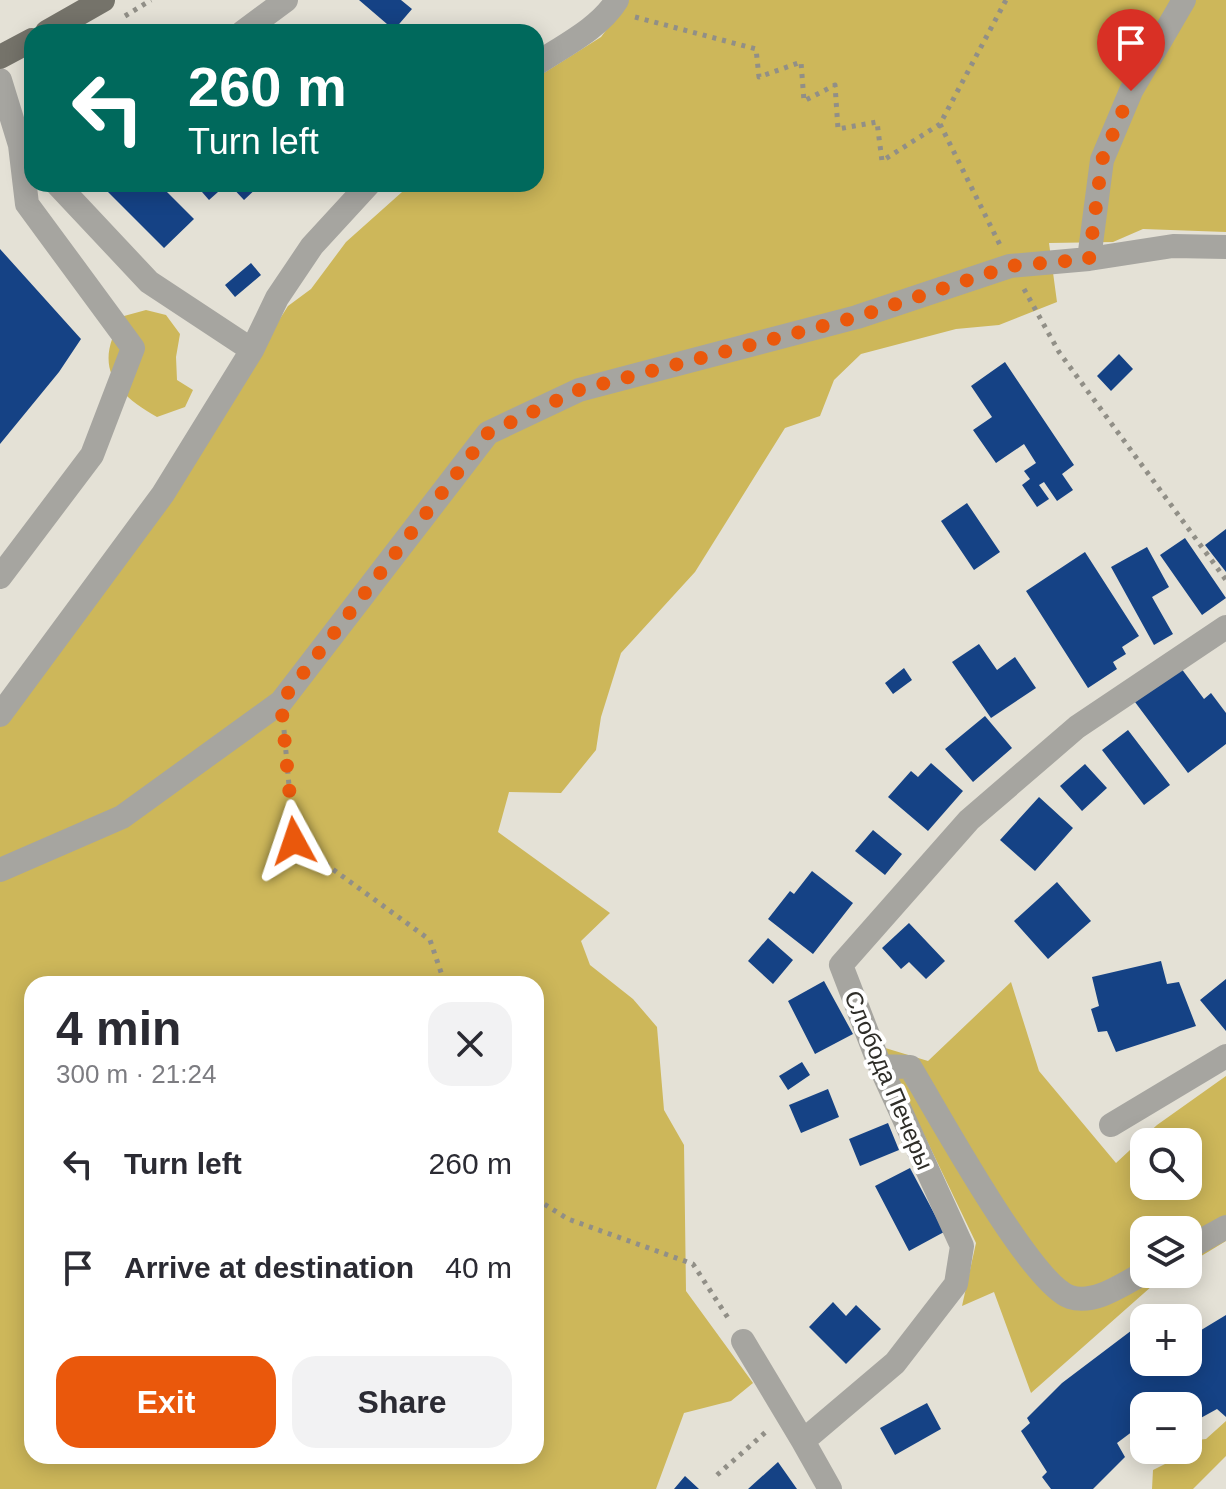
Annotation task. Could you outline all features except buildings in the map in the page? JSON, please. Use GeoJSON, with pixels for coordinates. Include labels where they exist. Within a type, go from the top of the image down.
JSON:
{"type":"FeatureCollection","features":[{"type":"Feature","properties":{"kind":"main road"},"geometry":{"type":"LineString","coordinates":[[61,24],[103,0]]}},
{"type":"Feature","properties":{"kind":"main road"},"geometry":{"type":"LineString","coordinates":[[0,57],[24,44]]}},
{"type":"Feature","properties":{"kind":"street"},"geometry":{"type":"LineString","coordinates":[[254,24],[286,0]]}},
{"type":"Feature","properties":{"kind":"street"},"geometry":{"type":"LineString","coordinates":[[1089,259],[1102,160],[1131,91],[1184,0]]}},
{"type":"Feature","properties":{"kind":"street"},"geometry":{"type":"LineString","coordinates":[[544,58],[614,5]]}},
{"type":"Feature","properties":{"kind":"street"},"geometry":{"type":"LineString","coordinates":[[0,80],[21,152],[24,178]]}},
{"type":"Feature","properties":{"kind":"street"},"geometry":{"type":"LineString","coordinates":[[5,561],[92,455],[133,348],[27,204],[26,192]]}},
{"type":"Feature","properties":{"kind":"street"},"geometry":{"type":"LineString","coordinates":[[65,192],[149,282],[252,350]]}},
{"type":"Feature","properties":{"kind":"street"},"geometry":{"type":"LineString","coordinates":[[0,715],[163,494],[252,350],[277,298],[312,246],[362,192]]}},
{"type":"Feature","properties":{"kind":"street"},"geometry":{"type":"LineString","coordinates":[[0,870],[122,817],[281,702],[488,433],[579,390],[857,317],[1010,266],[1089,259],[1173,246],[1226,247]]}},
{"type":"Feature","properties":{"kind":"street","name":"Слобода Печеры"},"geometry":{"type":"LineString","coordinates":[[803,1441],[895,1363],[956,1284],[962,1246],[880,1066],[841,965],[981,810],[1077,727],[1226,627]]}},
{"type":"Feature","properties":{"kind":"street"},"geometry":{"type":"LineString","coordinates":[[1111,1125],[1226,1056]]}},
{"type":"Feature","properties":{"kind":"street"},"geometry":{"type":"LineString","coordinates":[[880,1066],[910,1067],[1024,1250],[1052,1286],[1072,1298],[1102,1296],[1130,1281]]}},
{"type":"Feature","properties":{"kind":"street"},"geometry":{"type":"LineString","coordinates":[[1202,1240],[1226,1227]]}},
{"type":"Feature","properties":{"kind":"street"},"geometry":{"type":"LineString","coordinates":[[743,1341],[830,1489]]}},
{"type":"Feature","properties":{"kind":"path"},"geometry":{"type":"LineString","coordinates":[[614,5],[756,49],[759,77],[801,62],[804,101],[835,85],[838,129],[877,122],[882,161],[940,124],[1006,0]]}},
{"type":"Feature","properties":{"kind":"path"},"geometry":{"type":"LineString","coordinates":[[940,124],[1010,266],[1059,352],[1226,580]]}},
{"type":"Feature","properties":{"kind":"path"},"geometry":{"type":"LineString","coordinates":[[281,702],[294,841],[430,940],[442,976]]}},
{"type":"Feature","properties":{"kind":"path"},"geometry":{"type":"LineString","coordinates":[[544,1204],[568,1219],[693,1264],[743,1341]]}},
{"type":"Feature","properties":{"kind":"path"},"geometry":{"type":"LineString","coordinates":[[717,1475],[787,1414]]}},
{"type":"Feature","properties":{"kind":"shaded area"},"geometry":{"type":"Polygon","coordinates":[[[629,0],[1226,0],[1226,232],[1143,229],[1113,242],[1049,243],[1057,302],[999,325],[956,329],[861,354],[834,380],[820,416],[785,428],[695,572],[621,653],[601,717],[596,750],[561,793],[509,792],[498,832],[610,913],[581,941],[590,965],[633,999],[657,1027],[664,1110],[684,1145],[686,1291],[753,1383],[731,1401],[684,1413],[656,1489],[0,1489],[0,723],[171,491],[288,306],[311,289],[346,242],[402,192],[544,192],[544,73],[601,37],[629,0]]]}},
{"type":"Feature","properties":{"kind":"shaded area"},"geometry":{"type":"Polygon","coordinates":[[[146,310],[166,315],[180,334],[176,357],[177,380],[193,390],[185,407],[157,417],[118,386],[109,362],[110,348],[124,316],[146,310]]]}},
{"type":"Feature","properties":{"kind":"shaded area"},"geometry":{"type":"Polygon","coordinates":[[[1011,982],[1039,1071],[1116,1163],[1130,1150],[1130,1200],[1202,1200],[1202,1128],[1154,1128],[1226,1076],[1226,1241],[1202,1256],[1202,1216],[1130,1216],[1130,1288],[1150,1288],[1031,1393],[994,1292],[962,1306],[976,1243],[882,1047],[928,1061],[1011,982]]]}},
{"type":"Feature","properties":{"kind":"shaded area"},"geometry":{"type":"Polygon","coordinates":[[[1226,1421],[1226,1456],[1193,1489],[1152,1489],[1153,1470],[1165,1464],[1202,1464],[1202,1439],[1226,1421]]]}},
{"type":"Feature","properties":{"kind":"route"},"geometry":{"type":"LineString","coordinates":[[294,841],[281,702],[488,433],[579,390],[857,317],[1010,266],[1089,259],[1102,160],[1131,91]]}}]}
